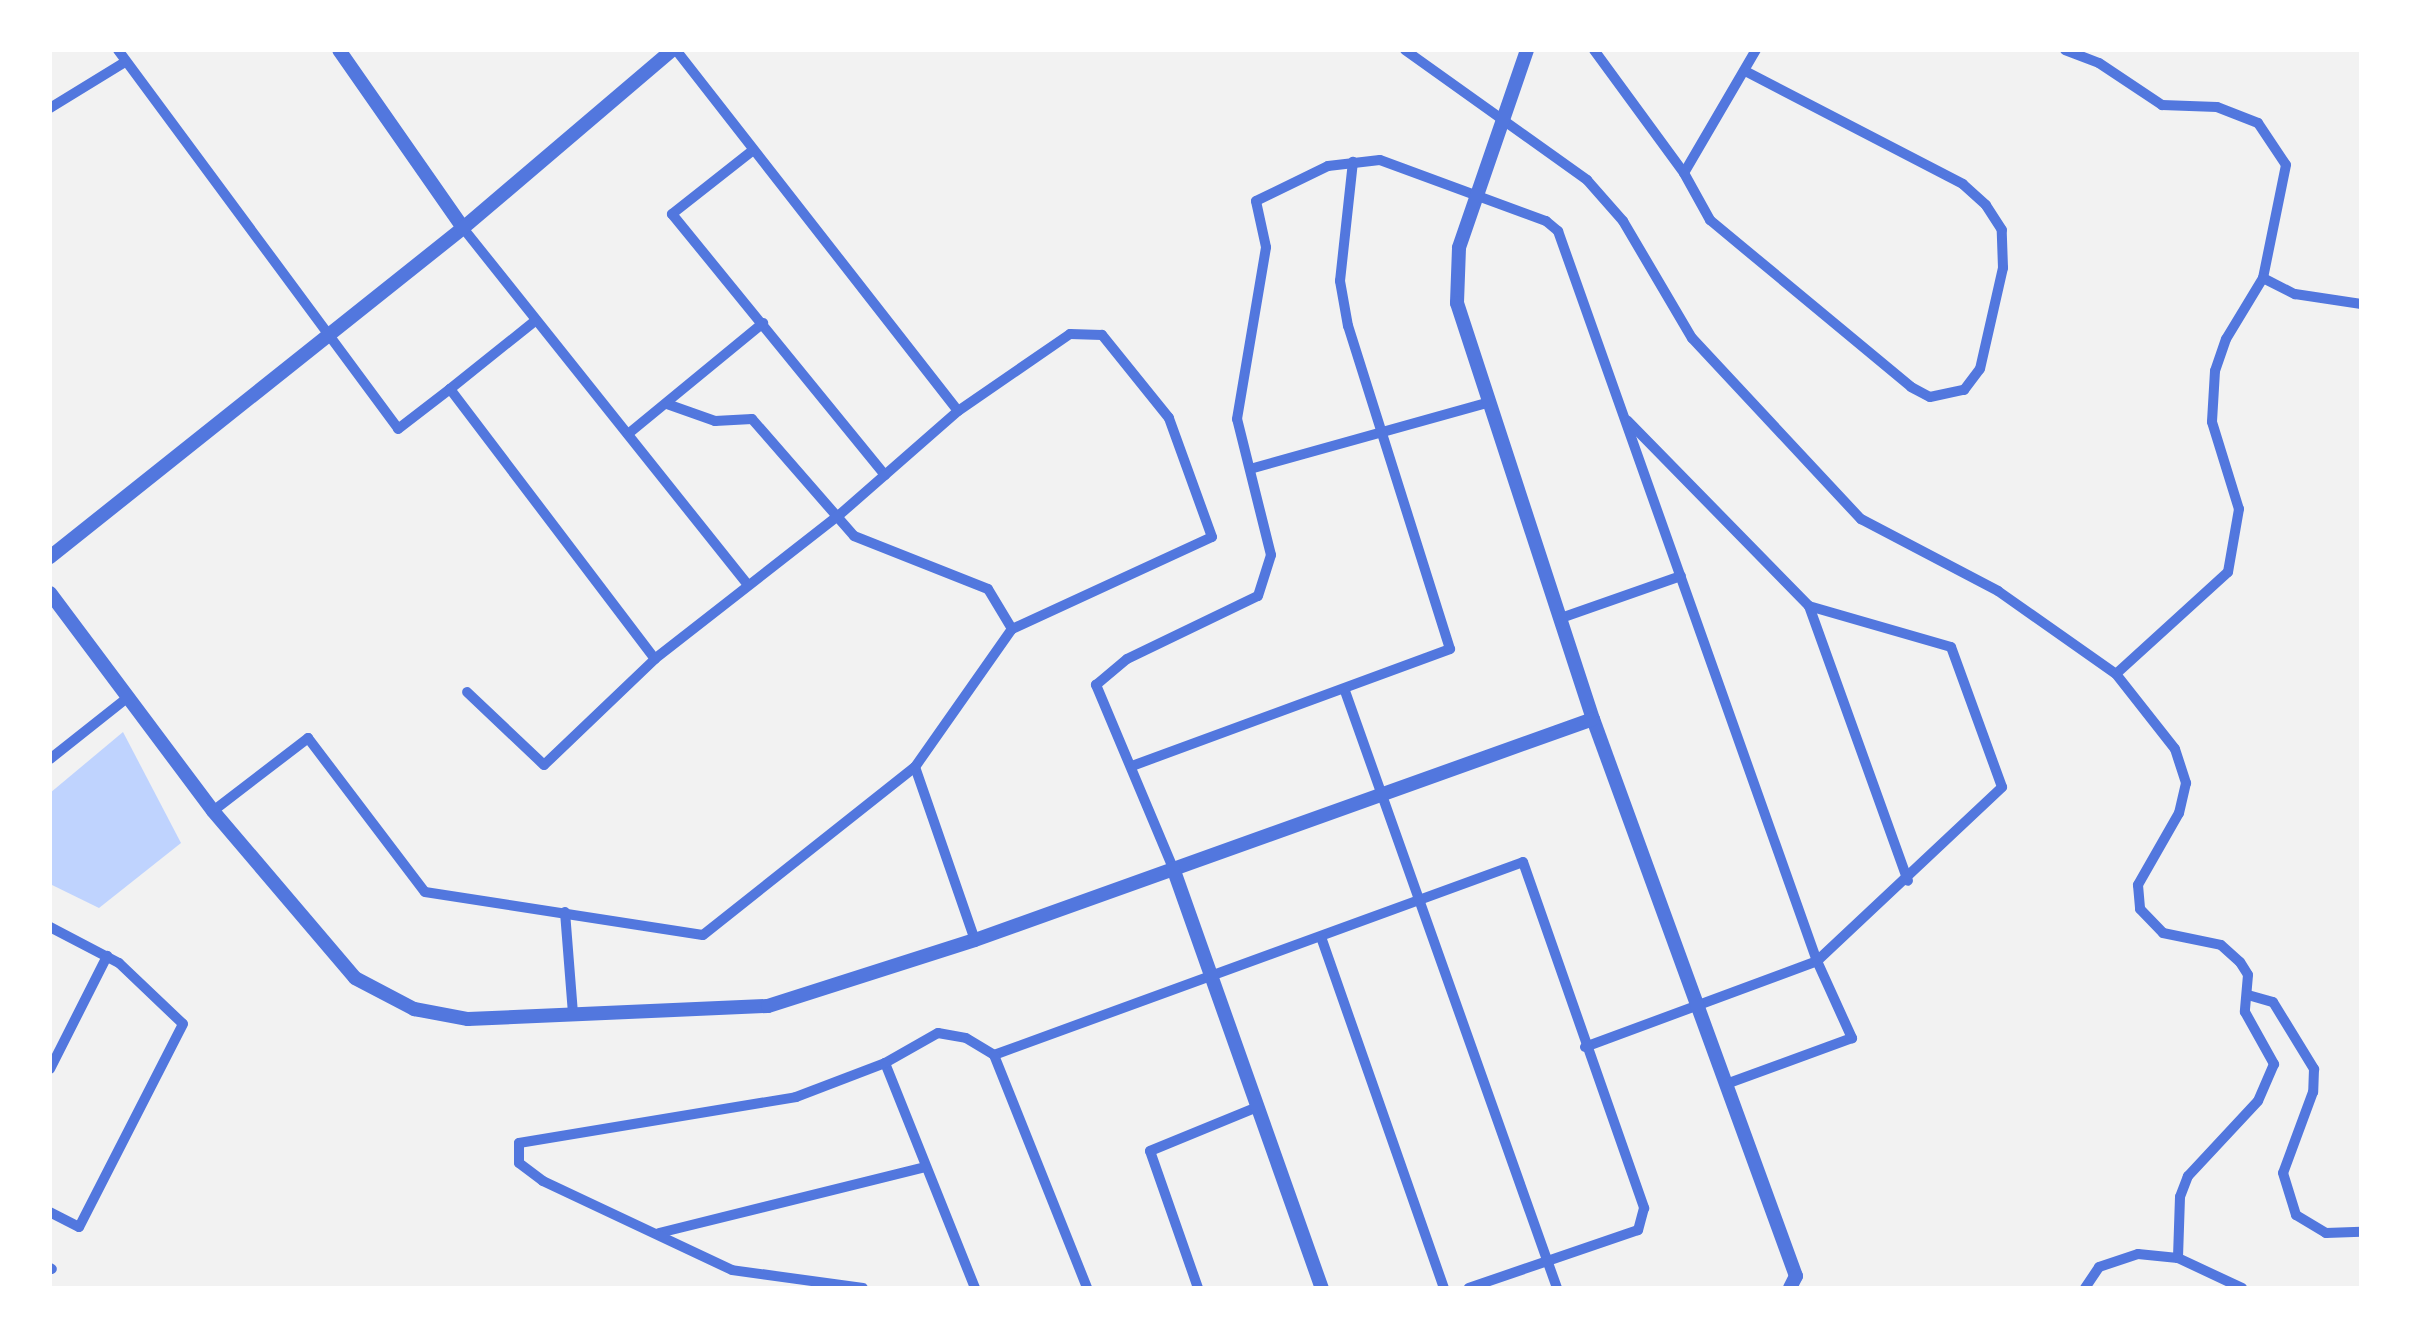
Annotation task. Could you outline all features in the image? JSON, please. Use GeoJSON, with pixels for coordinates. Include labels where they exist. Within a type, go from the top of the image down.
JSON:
{"type":"FeatureCollection","features":[{"type":"Feature","properties":{"kind":"street"},"geometry":{"type":"LineString","coordinates":[[118,50],[398,429],[536,320]]}},
{"type":"Feature","properties":{"kind":"street"},"geometry":{"type":"LineString","coordinates":[[339,50],[463,228],[748,584]]}},
{"type":"Feature","properties":{"kind":"street"},"geometry":{"type":"LineString","coordinates":[[50,557],[463,228],[674,50],[958,411]]}},
{"type":"Feature","properties":{"kind":"street"},"geometry":{"type":"LineString","coordinates":[[1405,50],[1587,180],[1623,221],[1692,338],[1862,519],[1998,591],[2116,674],[2175,749],[2186,783],[2178,813],[2138,885],[2140,909],[2163,933],[2222,946],[2248,975],[2245,1012],[2269,1045],[2274,1064],[2269,1086],[2188,1176],[2180,1197],[2178,1258]]}},
{"type":"Feature","properties":{"kind":"street"},"geometry":{"type":"LineString","coordinates":[[1527,50],[1500,119],[1459,248],[1457,303],[1486,403],[1562,618],[1593,719],[1796,1276],[1790,1288]]}},
{"type":"Feature","properties":{"kind":"street"},"geometry":{"type":"LineString","coordinates":[[1594,50],[1684,173],[1710,220],[1911,387],[1930,396],[1964,390],[1980,369],[2003,268],[2002,230],[1986,205],[1963,184],[1747,72]]}},
{"type":"Feature","properties":{"kind":"street"},"geometry":{"type":"LineString","coordinates":[[2065,50],[2099,63],[2162,105],[2236,112],[2272,137],[2286,165],[2264,278],[2226,339],[2216,371],[2212,422],[2239,508],[2228,572],[2116,674]]}},
{"type":"Feature","properties":{"kind":"street"},"geometry":{"type":"LineString","coordinates":[[1684,173],[1747,72],[1754,51]]}},
{"type":"Feature","properties":{"kind":"street"},"geometry":{"type":"LineString","coordinates":[[50,108],[125,62]]}},
{"type":"Feature","properties":{"kind":"street"},"geometry":{"type":"LineString","coordinates":[[752,151],[672,214],[886,475]]}},
{"type":"Feature","properties":{"kind":"street"},"geometry":{"type":"LineString","coordinates":[[1322,1288],[1172,868],[1096,685],[1127,658],[1258,596],[1271,555],[1237,419],[1266,247],[1256,202],[1286,182],[1353,162],[1380,160],[1558,230],[1817,961],[1852,1038],[1726,1084]]}},
{"type":"Feature","properties":{"kind":"street"},"geometry":{"type":"LineString","coordinates":[[1132,766],[1345,691],[1450,649],[1377,432],[1340,281],[1353,162]]}},
{"type":"Feature","properties":{"kind":"street"},"geometry":{"type":"LineString","coordinates":[[2264,278],[2295,294],[2361,304]]}},
{"type":"Feature","properties":{"kind":"street"},"geometry":{"type":"LineString","coordinates":[[628,434],[762,323]]}},
{"type":"Feature","properties":{"kind":"street"},"geometry":{"type":"LineString","coordinates":[[212,811],[308,738],[424,892],[704,935],[914,768],[1012,629],[1212,537],[1169,418],[1102,335],[1070,334],[958,411],[840,515],[655,659],[544,765],[467,692]]}},
{"type":"Feature","properties":{"kind":"street"},"geometry":{"type":"LineString","coordinates":[[450,388],[655,659]]}},
{"type":"Feature","properties":{"kind":"street"},"geometry":{"type":"LineString","coordinates":[[1250,469],[1486,403]]}},
{"type":"Feature","properties":{"kind":"street"},"geometry":{"type":"LineString","coordinates":[[666,404],[714,422],[752,419],[840,515],[854,536],[988,588],[1012,629]]}},
{"type":"Feature","properties":{"kind":"street"},"geometry":{"type":"LineString","coordinates":[[1622,416],[1810,606],[1908,881]]}},
{"type":"Feature","properties":{"kind":"street"},"geometry":{"type":"LineString","coordinates":[[1562,618],[1681,576]]}},
{"type":"Feature","properties":{"kind":"street"},"geometry":{"type":"LineString","coordinates":[[50,593],[212,811],[355,978],[414,1010],[468,1018],[768,1006],[975,940],[1593,719]]}},
{"type":"Feature","properties":{"kind":"street"},"geometry":{"type":"LineString","coordinates":[[1585,1047],[1696,1010],[1817,961],[1908,881],[1993,797],[2001,777],[1951,647],[1810,606]]}},
{"type":"Feature","properties":{"kind":"street"},"geometry":{"type":"LineString","coordinates":[[1345,691],[1424,900],[1557,1288]]}},
{"type":"Feature","properties":{"kind":"street"},"geometry":{"type":"LineString","coordinates":[[50,759],[128,698]]}},
{"type":"Feature","properties":{"kind":"street"},"geometry":{"type":"LineString","coordinates":[[914,768],[975,940]]}},
{"type":"Feature","properties":{"kind":"street"},"geometry":{"type":"LineString","coordinates":[[994,1055],[1523,862],[1644,1208],[1638,1230],[1469,1288]]}},
{"type":"Feature","properties":{"kind":"street"},"geometry":{"type":"LineString","coordinates":[[564,912],[573,1013]]}},
{"type":"Feature","properties":{"kind":"street"},"geometry":{"type":"LineString","coordinates":[[50,1212],[79,1227],[182,1024],[107,956],[51,931]]}},
{"type":"Feature","properties":{"kind":"street"},"geometry":{"type":"LineString","coordinates":[[1321,936],[1444,1288]]}},
{"type":"Feature","properties":{"kind":"street"},"geometry":{"type":"LineString","coordinates":[[50,1068],[107,956]]}},
{"type":"Feature","properties":{"kind":"street"},"geometry":{"type":"LineString","coordinates":[[2248,995],[2274,1002],[2314,1069],[2313,1092],[2284,1173],[2296,1214],[2326,1232],[2361,1232]]}},
{"type":"Feature","properties":{"kind":"street"},"geometry":{"type":"LineString","coordinates":[[863,1288],[732,1270],[543,1182],[519,1163],[519,1143],[796,1097],[884,1063],[938,1033],[966,1038],[994,1055],[1087,1288]]}},
{"type":"Feature","properties":{"kind":"street"},"geometry":{"type":"LineString","coordinates":[[884,1063],[975,1288]]}},
{"type":"Feature","properties":{"kind":"street"},"geometry":{"type":"LineString","coordinates":[[1198,1288],[1150,1151],[1255,1108]]}},
{"type":"Feature","properties":{"kind":"street"},"geometry":{"type":"LineString","coordinates":[[658,1234],[925,1167]]}},
{"type":"Feature","properties":{"kind":"street"},"geometry":{"type":"LineString","coordinates":[[2085,1288],[2099,1268],[2117,1257],[2178,1258],[2242,1288]]}},
{"type":"Feature","properties":{"kind":"water"},"geometry":{"type":"Polygon","coordinates":[[[123,732],[181,843],[99,908],[50,884],[50,793],[123,732]]]}}]}
